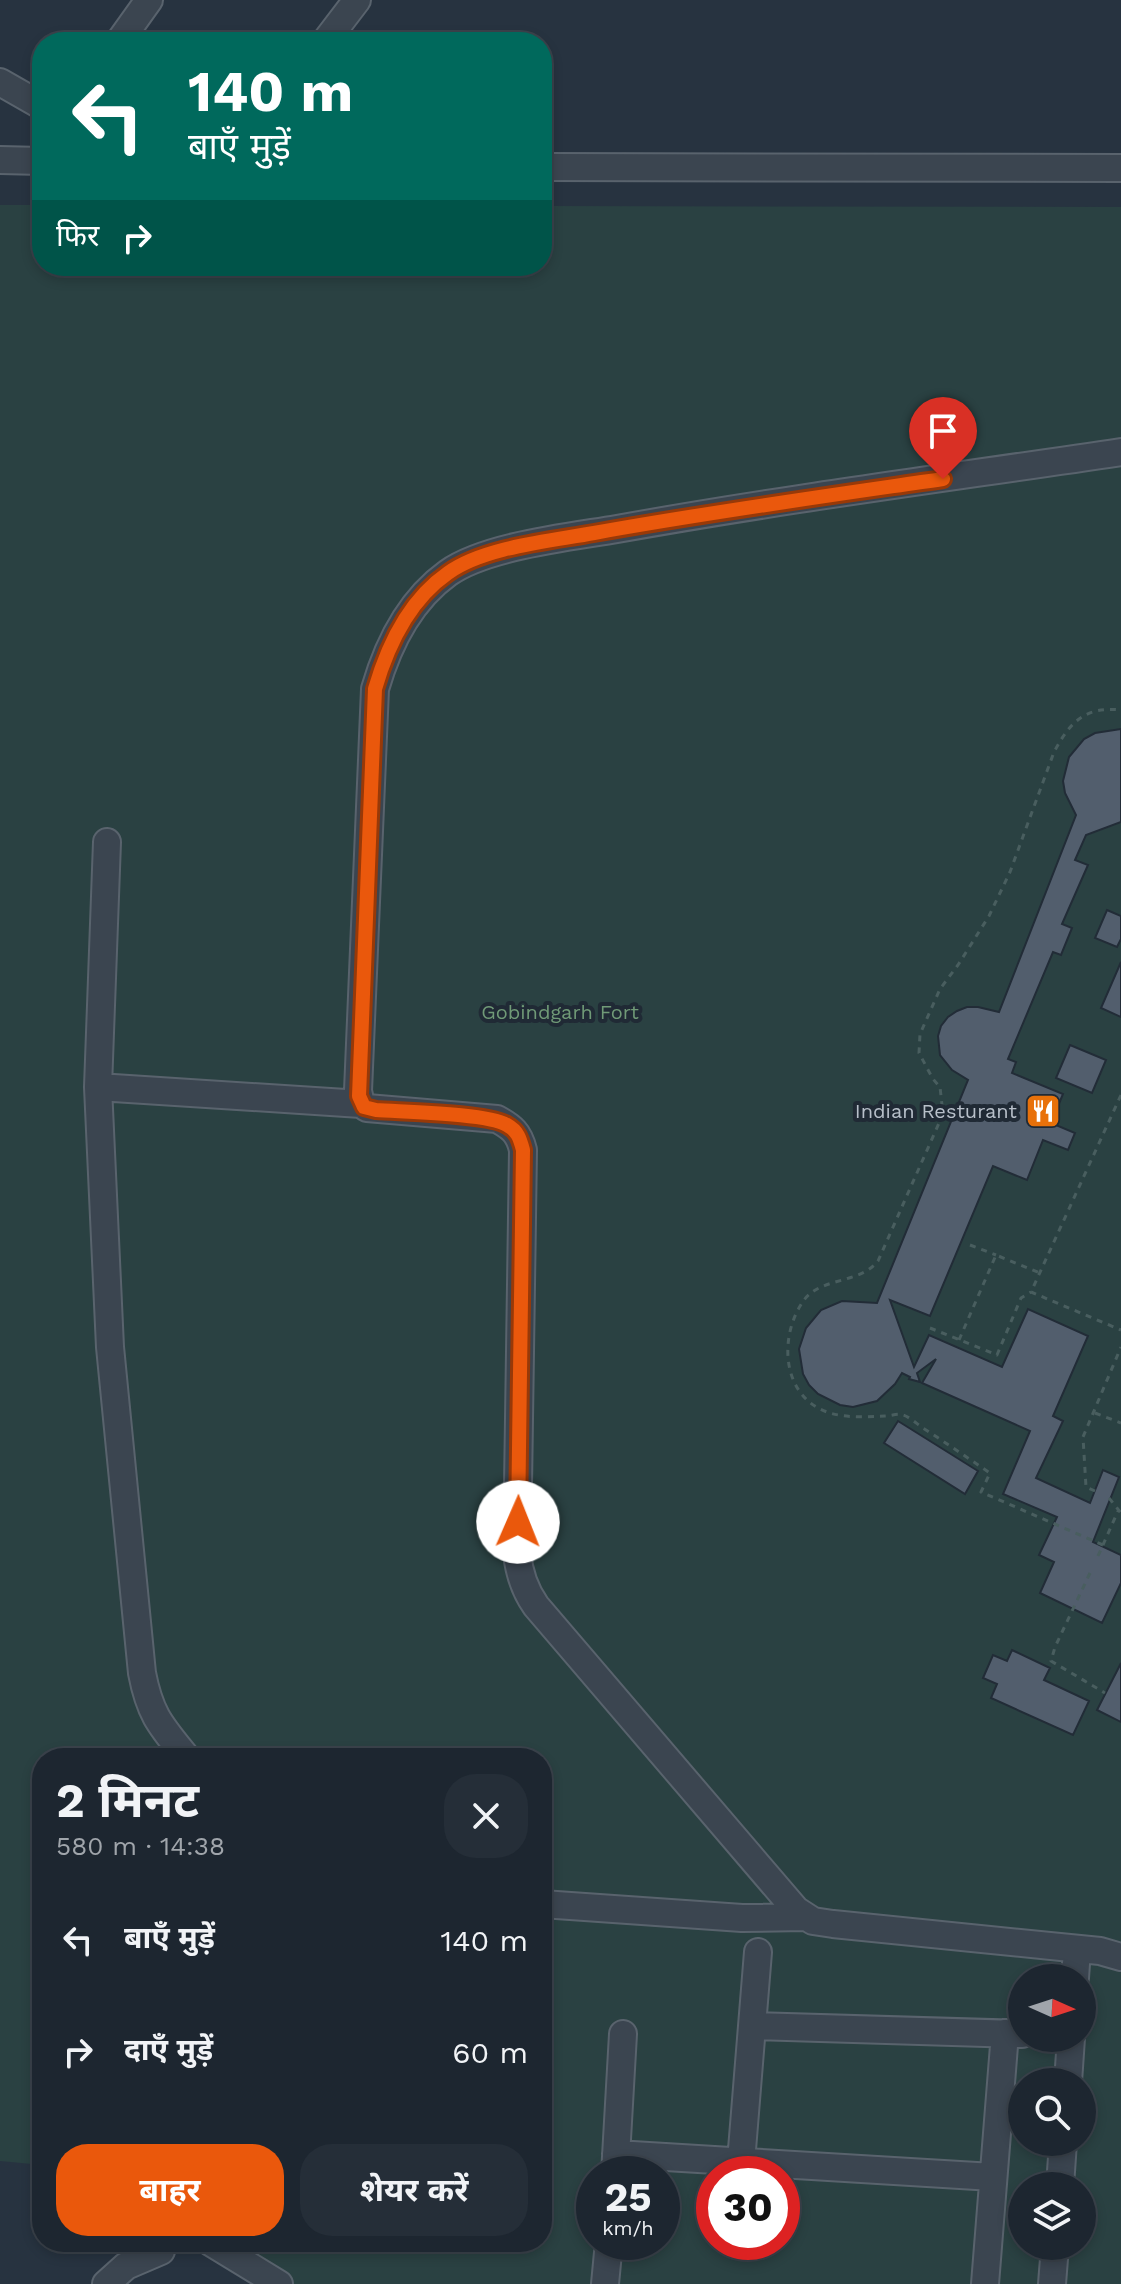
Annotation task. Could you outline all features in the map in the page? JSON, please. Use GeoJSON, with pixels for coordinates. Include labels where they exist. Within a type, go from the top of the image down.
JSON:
{"type":"FeatureCollection","features":[{"type":"Feature","properties":{"kind":"street"},"geometry":{"type":"LineString","coordinates":[[126,32],[149,0]]}},
{"type":"Feature","properties":{"kind":"street"},"geometry":{"type":"LineString","coordinates":[[333,32],[357,0]]}},
{"type":"Feature","properties":{"kind":"street"},"geometry":{"type":"LineString","coordinates":[[0,82],[32,100]]}},
{"type":"Feature","properties":{"kind":"street"},"geometry":{"type":"LineString","coordinates":[[0,160],[32,161]]}},
{"type":"Feature","properties":{"kind":"street"},"geometry":{"type":"LineString","coordinates":[[552,167],[1121,168]]}},
{"type":"Feature","properties":{"kind":"street"},"geometry":{"type":"LineString","coordinates":[[361,1104],[358,1091],[375,689],[384,656],[398,629],[414,606],[450,571],[476,559],[520,546],[675,519],[1121,452]]}},
{"type":"Feature","properties":{"kind":"street"},"geometry":{"type":"LineString","coordinates":[[107,842],[98,1087],[110,1347],[142,1673],[150,1706],[179,1748]]}},
{"type":"Feature","properties":{"kind":"street"},"geometry":{"type":"LineString","coordinates":[[98,1087],[361,1104],[376,1110],[497,1119],[515,1130],[523,1150],[517,1553],[519,1573],[536,1606],[805,1917],[833,1924],[1100,1951],[1121,1957]]}},
{"type":"Feature","properties":{"kind":"street"},"geometry":{"type":"LineString","coordinates":[[552,1905],[742,1918],[805,1917]]}},
{"type":"Feature","properties":{"kind":"street"},"geometry":{"type":"LineString","coordinates":[[1076,1964],[1077,1949]]}},
{"type":"Feature","properties":{"kind":"street"},"geometry":{"type":"LineString","coordinates":[[741,2156],[758,1952]]}},
{"type":"Feature","properties":{"kind":"street"},"geometry":{"type":"LineString","coordinates":[[752,2026],[1008,2033]]}},
{"type":"Feature","properties":{"kind":"street"},"geometry":{"type":"LineString","coordinates":[[616,2156],[623,2034]]}},
{"type":"Feature","properties":{"kind":"street"},"geometry":{"type":"LineString","coordinates":[[985,2284],[993,2177],[1011,2052]]}},
{"type":"Feature","properties":{"kind":"street"},"geometry":{"type":"LineString","coordinates":[[800,2166],[993,2177]]}},
{"type":"Feature","properties":{"kind":"street"},"geometry":{"type":"LineString","coordinates":[[106,2284],[126,2266],[159,2252]]}},
{"type":"Feature","properties":{"kind":"street"},"geometry":{"type":"LineString","coordinates":[[226,2252],[279,2284]]}},
{"type":"Feature","properties":{"kind":"street"},"geometry":{"type":"LineString","coordinates":[[605,2284],[607,2260]]}},
{"type":"Feature","properties":{"kind":"street"},"geometry":{"type":"LineString","coordinates":[[1052,2284],[1054,2260]]}},
{"type":"Feature","properties":{"kind":"path"},"geometry":{"type":"LineString","coordinates":[[1103,1545],[981,1492],[990,1473],[903,1415],[844,1416],[828,1413],[814,1405],[801,1394],[792,1378],[787,1352],[791,1323],[805,1298],[827,1285],[872,1269],[884,1248],[943,1114],[940,1087],[919,1053],[920,1034],[940,989],[989,916],[1010,872],[1063,734],[1081,716],[1104,708],[1121,710]]}},
{"type":"Feature","properties":{"kind":"path"},"geometry":{"type":"LineString","coordinates":[[930,1328],[997,1355],[1021,1298],[1031,1292],[1121,1095]]}},
{"type":"Feature","properties":{"kind":"path"},"geometry":{"type":"LineString","coordinates":[[1113,1112],[1121,1115]]}},
{"type":"Feature","properties":{"kind":"path"},"geometry":{"type":"LineString","coordinates":[[970,1245],[1040,1273]]}},
{"type":"Feature","properties":{"kind":"path"},"geometry":{"type":"LineString","coordinates":[[959,1340],[996,1255]]}},
{"type":"Feature","properties":{"kind":"path"},"geometry":{"type":"LineString","coordinates":[[1031,1292],[1121,1330]]}},
{"type":"Feature","properties":{"kind":"path"},"geometry":{"type":"LineString","coordinates":[[1095,1491],[1086,1487],[1083,1437],[1121,1347]]}},
{"type":"Feature","properties":{"kind":"path"},"geometry":{"type":"LineString","coordinates":[[1094,1412],[1121,1423]]}},
{"type":"Feature","properties":{"kind":"path"},"geometry":{"type":"LineString","coordinates":[[1098,1556],[1120,1512],[1109,1498]]}},
{"type":"Feature","properties":{"kind":"path"},"geometry":{"type":"LineString","coordinates":[[1090,1573],[1051,1661],[1105,1693]]}},
{"type":"Feature","properties":{"kind":"green space","name":"Gobindgarh Fort"},"geometry":{"type":"Polygon","coordinates":[[[0,205],[32,205],[32,276],[552,276],[552,206],[1121,207],[1121,2284],[291,2284],[242,2252],[552,2252],[552,1748],[32,1748],[32,2164],[0,2161],[0,205]]]}},
{"type":"Feature","properties":{"kind":"building"},"geometry":{"type":"Polygon","coordinates":[[[1121,729],[1121,822],[1086,835],[1075,860],[1088,865],[1062,924],[1072,928],[1061,955],[1053,952],[1008,1059],[1016,1062],[1012,1073],[1063,1094],[1051,1123],[1075,1133],[1068,1150],[1043,1140],[1027,1180],[993,1166],[930,1316],[890,1300],[914,1367],[929,1335],[1002,1367],[1028,1309],[1088,1336],[1053,1416],[1063,1421],[1036,1478],[1090,1503],[1103,1470],[1119,1477],[1093,1542],[1121,1555],[1121,1583],[1102,1623],[1040,1593],[1054,1562],[1039,1555],[1057,1517],[1003,1494],[1030,1431],[922,1383],[936,1359],[917,1373],[920,1382],[902,1373],[877,1401],[853,1407],[840,1405],[818,1394],[809,1385],[803,1374],[799,1349],[806,1328],[821,1310],[842,1301],[877,1303],[968,1080],[952,1070],[940,1055],[938,1036],[941,1026],[948,1017],[967,1007],[999,1012],[1076,815],[1065,793],[1063,781],[1069,757],[1084,739],[1095,733],[1121,729]]]}},
{"type":"Feature","properties":{"kind":"building"},"geometry":{"type":"Polygon","coordinates":[[[1107,910],[1121,916],[1121,939],[1117,947],[1095,938],[1107,910]]]}},
{"type":"Feature","properties":{"kind":"building"},"geometry":{"type":"Polygon","coordinates":[[[1121,962],[1121,1017],[1101,1008],[1121,962]]]}},
{"type":"Feature","properties":{"kind":"building"},"geometry":{"type":"Polygon","coordinates":[[[1070,1045],[1106,1060],[1092,1093],[1056,1078],[1070,1045]]]}},
{"type":"Feature","properties":{"kind":"building"},"geometry":{"type":"Polygon","coordinates":[[[898,1421],[978,1471],[965,1494],[884,1443],[898,1421]]]}},
{"type":"Feature","properties":{"kind":"building"},"geometry":{"type":"Polygon","coordinates":[[[1012,1650],[1050,1668],[1044,1680],[1089,1701],[1073,1735],[991,1698],[997,1684],[983,1678],[993,1655],[1007,1661],[1012,1650]]]}},
{"type":"Feature","properties":{"kind":"building"},"geometry":{"type":"Polygon","coordinates":[[[1121,1663],[1121,1722],[1097,1710],[1121,1663]]]}},
{"type":"Feature","properties":{"kind":"place","name":"Indian Resturant"},"geometry":{"type":"Point","coordinates":[1043,1111]}},
{"type":"Feature","properties":{"kind":"route"},"geometry":{"type":"LineString","coordinates":[[518,1522],[523,1150],[520,1137],[515,1130],[497,1119],[364,1107],[358,1091],[375,689],[384,656],[414,606],[450,571],[476,559],[520,546],[675,519],[943,479]]}}]}
